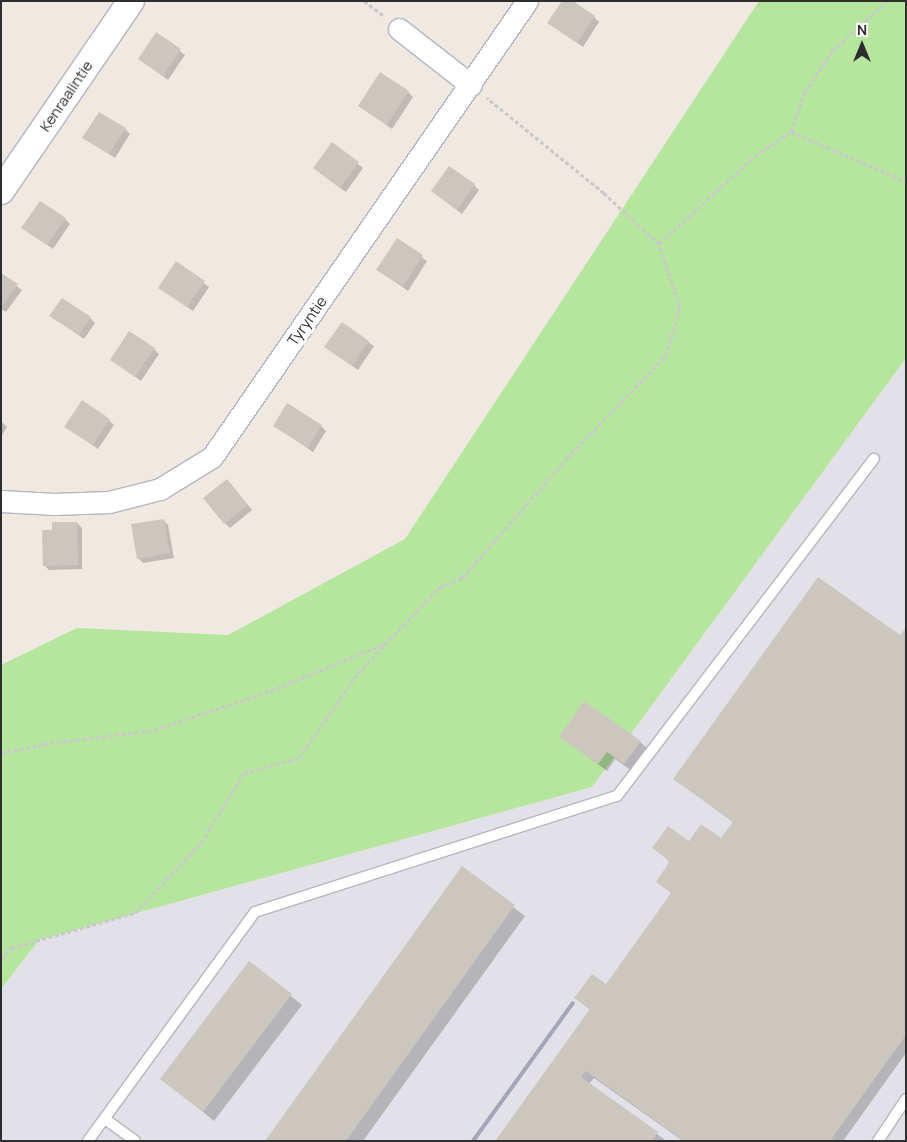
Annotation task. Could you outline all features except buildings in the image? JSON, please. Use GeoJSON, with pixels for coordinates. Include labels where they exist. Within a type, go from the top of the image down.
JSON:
{"type":"FeatureCollection","features":[{"type":"Feature","properties":{"kind":"street","name":"Kenraalintie"},"geometry":{"type":"LineString","coordinates":[[1,191],[131,1]]}},
{"type":"Feature","properties":{"kind":"street","name":"Tyryntie"},"geometry":{"type":"LineString","coordinates":[[1,501],[54,504],[109,502],[160,489],[212,457],[471,85],[527,1]]}},
{"type":"Feature","properties":{"kind":"street"},"geometry":{"type":"LineString","coordinates":[[399,29],[471,85]]}},
{"type":"Feature","properties":{"kind":"lane"},"geometry":{"type":"LineString","coordinates":[[88,1141],[255,912],[617,796],[874,458]]}},
{"type":"Feature","properties":{"kind":"lane"},"geometry":{"type":"LineString","coordinates":[[878,1141],[906,1100]]}},
{"type":"Feature","properties":{"kind":"lane"},"geometry":{"type":"LineString","coordinates":[[104,1118],[135,1141]]}},
{"type":"Feature","properties":{"kind":"path"},"geometry":{"type":"LineString","coordinates":[[659,244],[755,156],[791,132],[805,92],[832,51],[887,1]]}},
{"type":"Feature","properties":{"kind":"path"},"geometry":{"type":"LineString","coordinates":[[1,959],[11,948],[135,913],[201,843],[244,773],[299,758],[358,673],[440,587],[462,578],[567,458],[666,356],[680,307],[659,244],[604,193],[471,85]]}},
{"type":"Feature","properties":{"kind":"path"},"geometry":{"type":"LineString","coordinates":[[791,132],[906,181]]}},
{"type":"Feature","properties":{"kind":"path"},"geometry":{"type":"LineString","coordinates":[[1,753],[44,744],[154,730],[265,693],[387,643]]}},
{"type":"Feature","properties":{"kind":"shaded area"},"geometry":{"type":"Polygon","coordinates":[[[906,358],[906,1141],[1,1141],[1,989],[39,940],[592,787],[906,358]]]}},
{"type":"Feature","properties":{"kind":"green space"},"geometry":{"type":"Polygon","coordinates":[[[759,1],[906,1],[906,358],[592,787],[39,940],[1,989],[1,665],[77,628],[228,635],[405,539],[759,1]]]}},
{"type":"Feature","properties":{"kind":"railway"},"geometry":{"type":"LineString","coordinates":[[473,1141],[573,1003]]}}]}
